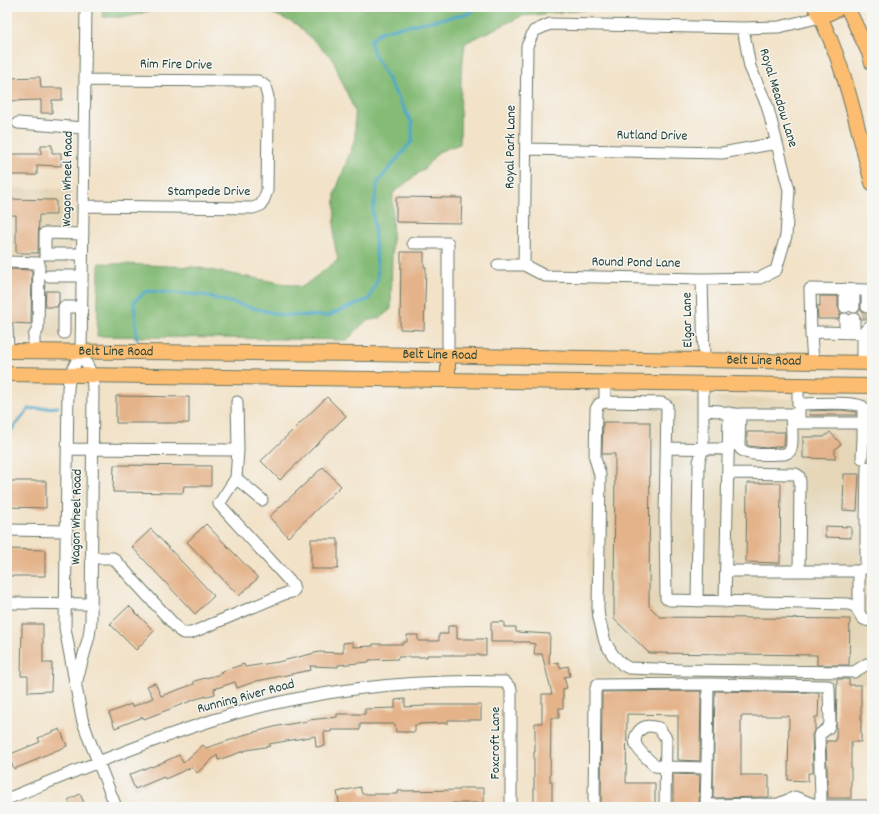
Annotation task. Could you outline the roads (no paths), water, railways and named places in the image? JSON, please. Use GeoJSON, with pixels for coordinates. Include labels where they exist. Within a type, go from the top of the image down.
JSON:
{"type":"FeatureCollection","features":[{"type":"Feature","properties":{"kind":"main road"},"geometry":{"type":"LineString","coordinates":[[842,7],[818,12],[831,40],[848,88],[872,183]]}},
{"type":"Feature","properties":{"kind":"main road"},"geometry":{"type":"LineString","coordinates":[[847,7],[869,53],[872,63]]}},
{"type":"Feature","properties":{"kind":"main road","name":"Belt Line Road"},"geometry":{"type":"LineString","coordinates":[[8,351],[867,362]]}},
{"type":"Feature","properties":{"kind":"main road"},"geometry":{"type":"LineString","coordinates":[[448,356],[448,379]]}},
{"type":"Feature","properties":{"kind":"main road"},"geometry":{"type":"LineString","coordinates":[[546,381],[547,357]]}},
{"type":"Feature","properties":{"kind":"main road"},"geometry":{"type":"LineString","coordinates":[[703,383],[704,359]]}},
{"type":"Feature","properties":{"kind":"main road","name":"Belt Line Road"},"geometry":{"type":"LineString","coordinates":[[7,374],[872,386]]}},
{"type":"Feature","properties":{"kind":"street","name":"Wagon Wheel Road"},"geometry":{"type":"LineString","coordinates":[[86,7],[81,352],[70,375],[66,634],[82,719],[116,807]]}},
{"type":"Feature","properties":{"kind":"street"},"geometry":{"type":"LineString","coordinates":[[743,28],[779,27],[818,12]]}},
{"type":"Feature","properties":{"kind":"street","name":"Royal Park Lane"},"geometry":{"type":"LineString","coordinates":[[524,265],[527,46],[534,31],[550,24],[743,28]]}},
{"type":"Feature","properties":{"kind":"street","name":"Royal Meadow Lane"},"geometry":{"type":"LineString","coordinates":[[743,28],[750,67],[767,105],[789,190],[786,236],[776,270]]}},
{"type":"Feature","properties":{"kind":"street","name":"Rim Fire Drive"},"geometry":{"type":"LineString","coordinates":[[84,80],[258,81],[265,86]]}},
{"type":"Feature","properties":{"kind":"street","name":"Stampede Drive"},"geometry":{"type":"LineString","coordinates":[[83,206],[240,209],[253,208],[261,205],[267,191],[268,177],[268,104],[265,86]]}},
{"type":"Feature","properties":{"kind":"street"},"geometry":{"type":"LineString","coordinates":[[18,123],[84,128]]}},
{"type":"Feature","properties":{"kind":"street","name":"Rutland Drive"},"geometry":{"type":"LineString","coordinates":[[526,149],[722,153],[777,143]]}},
{"type":"Feature","properties":{"kind":"street"},"geometry":{"type":"LineString","coordinates":[[34,351],[34,336],[38,329],[45,234],[83,234]]}},
{"type":"Feature","properties":{"kind":"street"},"geometry":{"type":"LineString","coordinates":[[413,243],[448,243],[448,356]]}},
{"type":"Feature","properties":{"kind":"street"},"geometry":{"type":"LineString","coordinates":[[7,262],[82,254]]}},
{"type":"Feature","properties":{"kind":"street","name":"Round Pond Lane"},"geometry":{"type":"LineString","coordinates":[[498,265],[524,265],[545,276],[702,280],[760,278],[776,270]]}},
{"type":"Feature","properties":{"kind":"street"},"geometry":{"type":"LineString","coordinates":[[49,276],[82,276]]}},
{"type":"Feature","properties":{"kind":"street","name":"Elgar Lane"},"geometry":{"type":"LineString","coordinates":[[702,280],[704,359]]}},
{"type":"Feature","properties":{"kind":"street"},"geometry":{"type":"LineString","coordinates":[[813,361],[810,289],[870,290],[867,307]]}},
{"type":"Feature","properties":{"kind":"street"},"geometry":{"type":"LineString","coordinates":[[849,307],[850,289]]}},
{"type":"Feature","properties":{"kind":"street"},"geometry":{"type":"LineString","coordinates":[[64,333],[64,307],[82,307]]}},
{"type":"Feature","properties":{"kind":"street"},"geometry":{"type":"LineString","coordinates":[[849,319],[861,328],[867,362]]}},
{"type":"Feature","properties":{"kind":"street"},"geometry":{"type":"LineString","coordinates":[[7,328],[8,351]]}},
{"type":"Feature","properties":{"kind":"street"},"geometry":{"type":"LineString","coordinates":[[811,335],[818,332],[861,328]]}},
{"type":"Feature","properties":{"kind":"street","name":"Wagon Wheel Road"},"geometry":{"type":"LineString","coordinates":[[76,683],[85,648],[90,636],[91,604],[92,375],[81,352]]}},
{"type":"Feature","properties":{"kind":"street"},"geometry":{"type":"LineString","coordinates":[[604,402],[605,382]]}},
{"type":"Feature","properties":{"kind":"street"},"geometry":{"type":"LineString","coordinates":[[697,601],[699,462],[703,448],[703,383]]}},
{"type":"Feature","properties":{"kind":"street"},"geometry":{"type":"LineString","coordinates":[[734,414],[739,433],[740,450],[751,454],[788,453],[791,445],[798,385]]}},
{"type":"Feature","properties":{"kind":"street"},"geometry":{"type":"LineString","coordinates":[[91,558],[113,558],[183,633],[191,633],[294,590],[293,584],[219,504],[236,478],[238,450],[237,402]]}},
{"type":"Feature","properties":{"kind":"street"},"geometry":{"type":"LineString","coordinates":[[872,621],[862,618],[855,606],[848,604],[725,602],[670,600],[666,598],[668,406],[662,403],[604,402],[599,404],[596,409],[595,458],[600,475],[598,609],[605,642],[613,655],[623,665],[629,668],[681,670],[854,672],[867,664],[872,664]]}},
{"type":"Feature","properties":{"kind":"street"},"geometry":{"type":"LineString","coordinates":[[703,410],[734,414],[859,404],[863,407],[863,423],[867,438],[865,463],[869,521],[866,567],[859,571],[726,571]]}},
{"type":"Feature","properties":{"kind":"street"},"geometry":{"type":"LineString","coordinates":[[796,410],[799,423],[863,423]]}},
{"type":"Feature","properties":{"kind":"street"},"geometry":{"type":"LineString","coordinates":[[725,602],[729,449],[734,414]]}},
{"type":"Feature","properties":{"kind":"street"},"geometry":{"type":"LineString","coordinates":[[667,448],[729,449]]}},
{"type":"Feature","properties":{"kind":"street"},"geometry":{"type":"LineString","coordinates":[[68,449],[238,450]]}},
{"type":"Feature","properties":{"kind":"street"},"geometry":{"type":"LineString","coordinates":[[728,473],[796,474],[799,476],[799,571]]}},
{"type":"Feature","properties":{"kind":"street"},"geometry":{"type":"LineString","coordinates":[[236,478],[262,500]]}},
{"type":"Feature","properties":{"kind":"street"},"geometry":{"type":"LineString","coordinates":[[7,530],[67,531]]}},
{"type":"Feature","properties":{"kind":"street"},"geometry":{"type":"LineString","coordinates":[[859,571],[859,612]]}},
{"type":"Feature","properties":{"kind":"street"},"geometry":{"type":"LineString","coordinates":[[7,603],[91,604]]}},
{"type":"Feature","properties":{"kind":"street","name":"Running River Road"},"geometry":{"type":"LineString","coordinates":[[7,799],[98,762],[203,723],[272,704],[319,694],[403,683],[467,680],[505,682]]}},
{"type":"Feature","properties":{"kind":"street","name":"Foxcroft Lane"},"geometry":{"type":"LineString","coordinates":[[505,682],[511,689],[511,807]]}},
{"type":"Feature","properties":{"kind":"street"},"geometry":{"type":"LineString","coordinates":[[708,684],[706,806],[778,806],[795,797],[818,806],[871,807]]}},
{"type":"Feature","properties":{"kind":"street"},"geometry":{"type":"LineString","coordinates":[[594,807],[594,692],[597,685],[708,684],[828,686],[830,723],[828,728],[819,735],[821,798],[818,806]]}},
{"type":"Feature","properties":{"kind":"street"},"geometry":{"type":"LineString","coordinates":[[665,807],[665,767],[707,768]]}},
{"type":"Feature","properties":{"kind":"waterway"},"geometry":{"type":"LineString","coordinates":[[137,339],[134,302],[146,291],[202,295],[281,315],[327,316],[369,299],[378,278],[373,211],[378,182],[412,141],[412,123],[374,54],[370,40],[382,31],[471,13],[476,7]]}},
{"type":"Feature","properties":{"kind":"waterway"},"geometry":{"type":"LineString","coordinates":[[7,435],[29,409],[58,407]]}},
{"type":"Feature","properties":{"kind":"tunnel"},"geometry":{"type":"LineString","coordinates":[[867,307],[867,319]]}}]}
